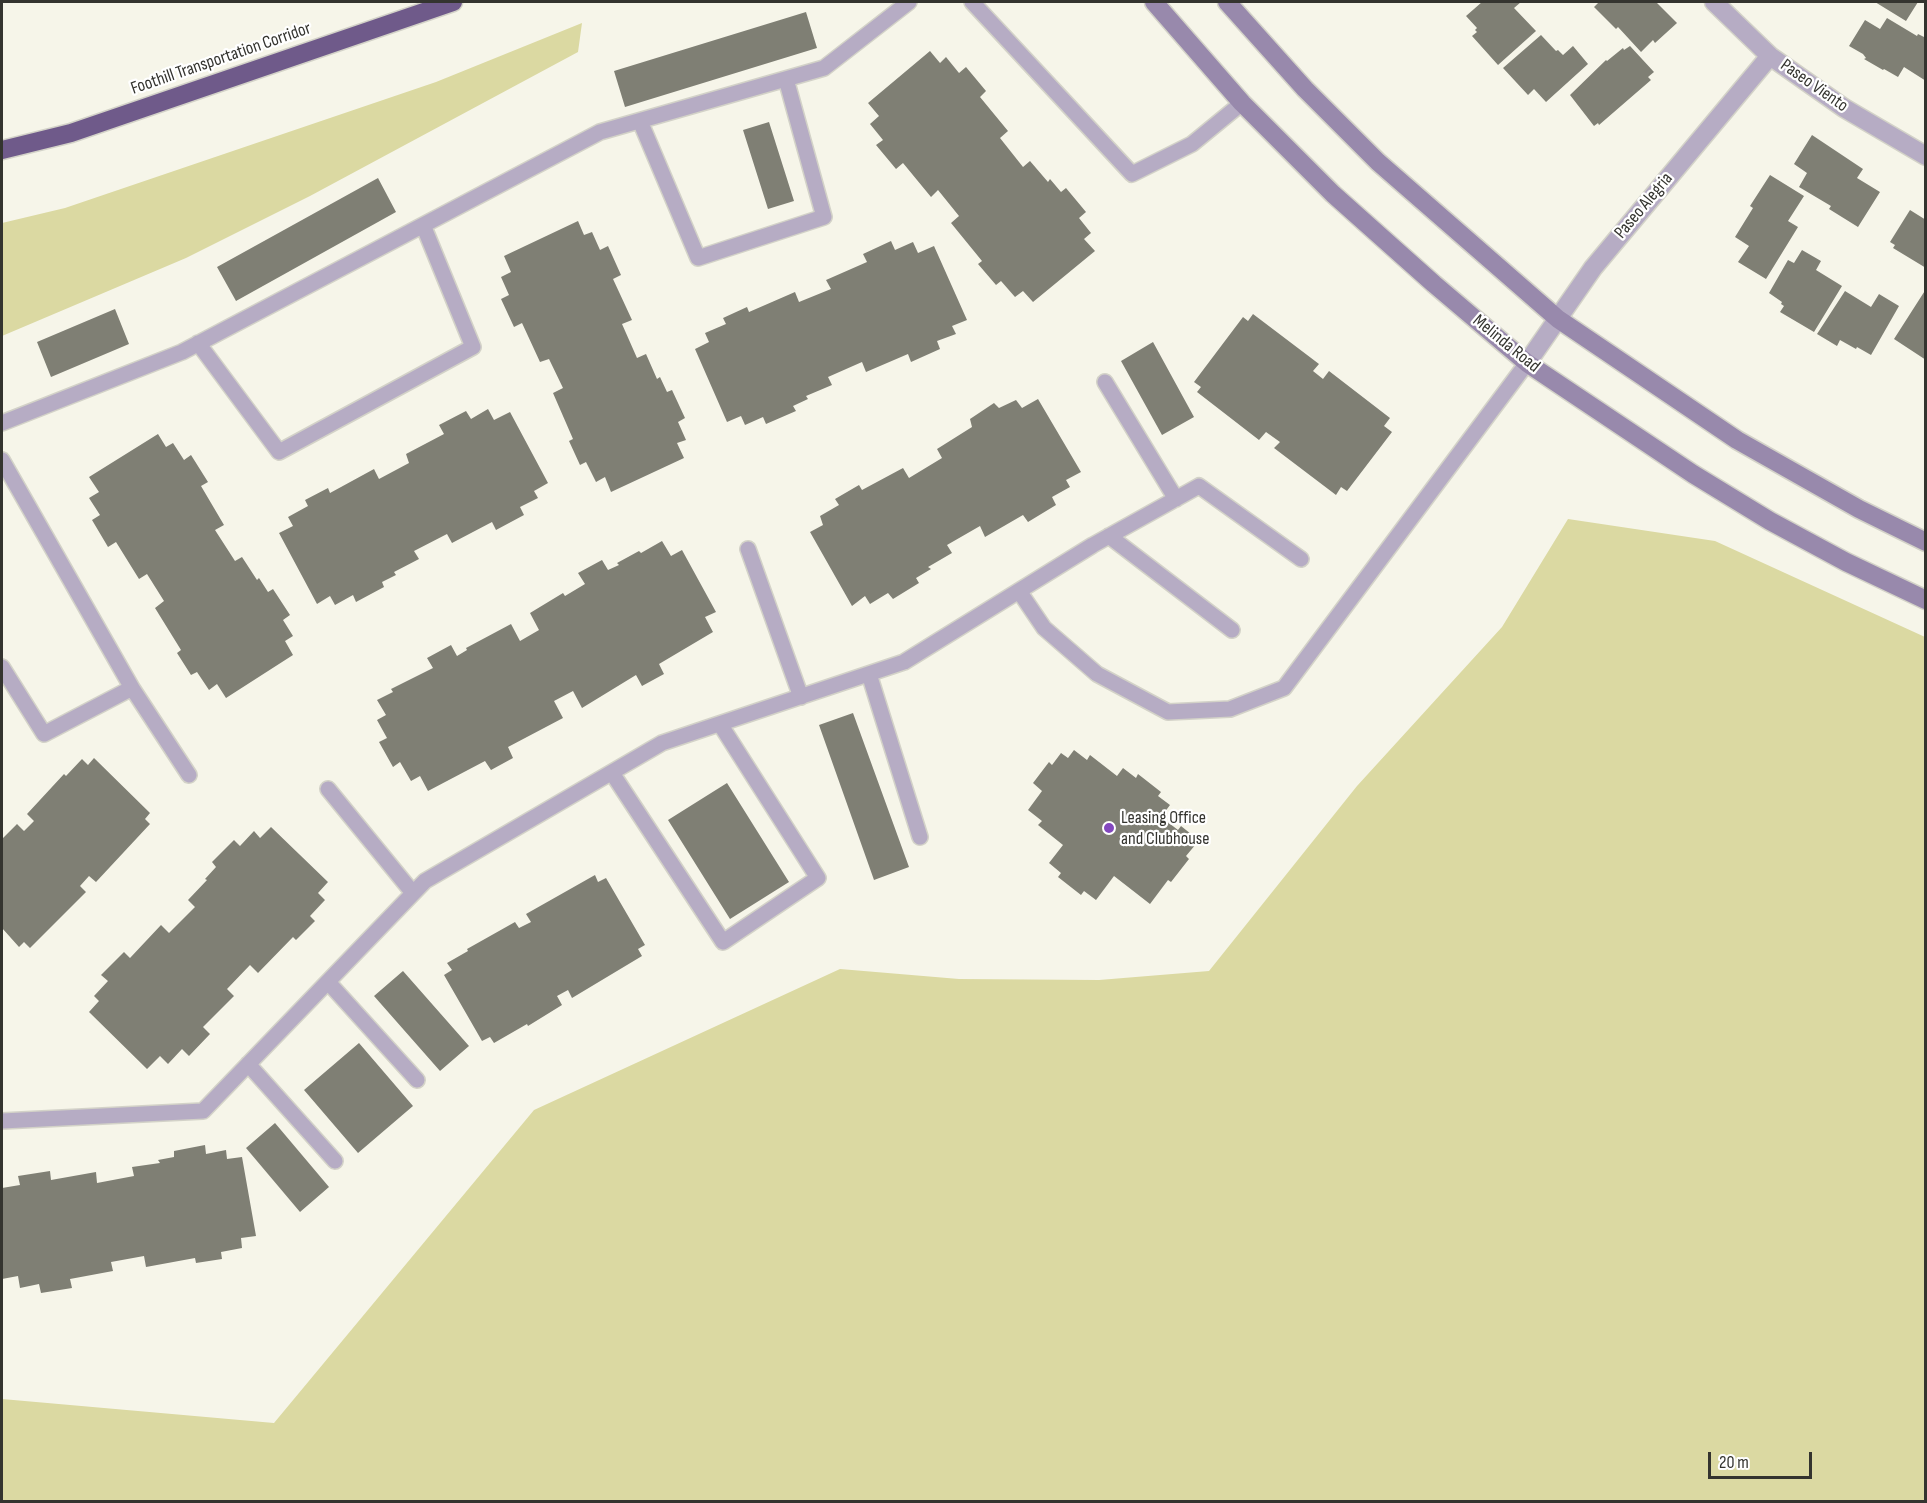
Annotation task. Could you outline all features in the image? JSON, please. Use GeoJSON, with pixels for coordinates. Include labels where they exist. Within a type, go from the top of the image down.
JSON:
{"type":"FeatureCollection","features":[{"type":"Feature","properties":{"kind":"highway","name":"Foothill Transportation Corridor"},"geometry":{"type":"LineString","coordinates":[[2,150],[71,133],[453,2]]}},
{"type":"Feature","properties":{"kind":"main road","name":"Melinda Road"},"geometry":{"type":"LineString","coordinates":[[1154,2],[1242,103],[1333,194],[1527,363],[1693,474],[1770,521],[1846,562],[1926,600]]}},
{"type":"Feature","properties":{"kind":"main road"},"geometry":{"type":"LineString","coordinates":[[1227,2],[1305,89],[1378,162],[1558,319],[1737,440],[1859,509],[1926,542]]}},
{"type":"Feature","properties":{"kind":"street","name":"Paseo Viento"},"geometry":{"type":"LineString","coordinates":[[1714,2],[1770,56],[1844,108],[1926,156]]}},
{"type":"Feature","properties":{"kind":"street","name":"Paseo Alegria"},"geometry":{"type":"LineString","coordinates":[[1527,363],[1593,268],[1770,56]]}},
{"type":"Feature","properties":{"kind":"lane"},"geometry":{"type":"LineString","coordinates":[[2,423],[182,352],[600,132],[824,68],[909,2]]}},
{"type":"Feature","properties":{"kind":"lane"},"geometry":{"type":"LineString","coordinates":[[972,2],[1132,174],[1192,144],[1242,103]]}},
{"type":"Feature","properties":{"kind":"lane"},"geometry":{"type":"LineString","coordinates":[[640,121],[698,258],[824,217],[786,79]]}},
{"type":"Feature","properties":{"kind":"lane"},"geometry":{"type":"LineString","coordinates":[[198,343],[279,452],[473,347],[423,225]]}},
{"type":"Feature","properties":{"kind":"lane"},"geometry":{"type":"LineString","coordinates":[[1019,591],[1044,628],[1097,674],[1168,712],[1230,709],[1284,688],[1527,363]]}},
{"type":"Feature","properties":{"kind":"lane"},"geometry":{"type":"LineString","coordinates":[[1105,382],[1176,499]]}},
{"type":"Feature","properties":{"kind":"lane"},"geometry":{"type":"LineString","coordinates":[[2,460],[132,688],[189,775]]}},
{"type":"Feature","properties":{"kind":"lane"},"geometry":{"type":"LineString","coordinates":[[2,1121],[203,1111],[425,881],[662,743],[904,662],[1109,536],[1199,486],[1301,559]]}},
{"type":"Feature","properties":{"kind":"lane"},"geometry":{"type":"LineString","coordinates":[[1109,536],[1232,630]]}},
{"type":"Feature","properties":{"kind":"lane"},"geometry":{"type":"LineString","coordinates":[[748,549],[801,697]]}},
{"type":"Feature","properties":{"kind":"lane"},"geometry":{"type":"LineString","coordinates":[[2,667],[44,734],[132,688]]}},
{"type":"Feature","properties":{"kind":"lane"},"geometry":{"type":"LineString","coordinates":[[868,674],[920,837]]}},
{"type":"Feature","properties":{"kind":"lane"},"geometry":{"type":"LineString","coordinates":[[612,773],[723,942],[818,878],[720,724]]}},
{"type":"Feature","properties":{"kind":"lane"},"geometry":{"type":"LineString","coordinates":[[328,789],[413,894]]}},
{"type":"Feature","properties":{"kind":"lane"},"geometry":{"type":"LineString","coordinates":[[328,982],[417,1080]]}},
{"type":"Feature","properties":{"kind":"lane"},"geometry":{"type":"LineString","coordinates":[[248,1064],[335,1161]]}},
{"type":"Feature","properties":{"kind":"shaded area"},"geometry":{"type":"Polygon","coordinates":[[[582,23],[578,52],[310,196],[186,258],[2,336],[2,223],[65,208],[436,82],[582,23]]]}},
{"type":"Feature","properties":{"kind":"shaded area"},"geometry":{"type":"Polygon","coordinates":[[[1568,519],[1715,541],[1925,637],[1925,1501],[2,1501],[2,1399],[274,1423],[534,1110],[840,969],[959,979],[1099,980],[1209,971],[1357,786],[1502,627],[1568,519]]]}},
{"type":"Feature","properties":{"kind":"building"},"geometry":{"type":"Polygon","coordinates":[[[1482,2],[1521,2],[1514,8],[1536,31],[1498,65],[1472,36],[1477,32],[1475,30],[1477,28],[1466,16],[1482,2]]]}},
{"type":"Feature","properties":{"kind":"building"},"geometry":{"type":"Polygon","coordinates":[[[1599,2],[1656,2],[1677,23],[1655,43],[1653,40],[1641,52],[1618,27],[1616,29],[1594,7],[1599,2]]]}},
{"type":"Feature","properties":{"kind":"building"},"geometry":{"type":"Polygon","coordinates":[[[1875,2],[1918,2],[1906,21],[1875,2]]]}},
{"type":"Feature","properties":{"kind":"building"},"geometry":{"type":"Polygon","coordinates":[[[806,12],[817,48],[625,107],[614,71],[806,12]]]}},
{"type":"Feature","properties":{"kind":"building"},"geometry":{"type":"Polygon","coordinates":[[[1887,18],[1917,36],[1918,34],[1926,38],[1926,81],[1904,67],[1898,77],[1864,59],[1866,58],[1863,54],[1849,46],[1865,20],[1880,29],[1887,18]]]}},
{"type":"Feature","properties":{"kind":"building"},"geometry":{"type":"Polygon","coordinates":[[[1541,35],[1563,55],[1573,46],[1588,64],[1546,102],[1534,89],[1528,95],[1503,68],[1541,35]]]}},
{"type":"Feature","properties":{"kind":"building"},"geometry":{"type":"Polygon","coordinates":[[[1630,46],[1654,72],[1648,77],[1651,80],[1599,125],[1598,123],[1594,126],[1570,95],[1606,60],[1630,46]]]}},
{"type":"Feature","properties":{"kind":"building"},"geometry":{"type":"Polygon","coordinates":[[[930,51],[940,63],[946,57],[959,73],[966,67],[986,91],[980,97],[1008,131],[1000,138],[1023,167],[1030,161],[1048,182],[1050,179],[1061,192],[1066,188],[1086,212],[1079,218],[1091,233],[1084,239],[1095,251],[1033,302],[1023,291],[1015,297],[1001,281],[996,285],[978,264],[982,261],[951,223],[959,216],[938,190],[931,197],[903,163],[896,169],[876,145],[883,140],[870,124],[879,116],[868,103],[930,51]]]}},
{"type":"Feature","properties":{"kind":"building"},"geometry":{"type":"Polygon","coordinates":[[[769,122],[794,201],[768,209],[743,130],[769,122]]]}},
{"type":"Feature","properties":{"kind":"building"},"geometry":{"type":"Polygon","coordinates":[[[1812,135],[1863,169],[1857,178],[1880,192],[1858,227],[1829,209],[1831,206],[1799,187],[1807,173],[1794,164],[1812,135]]]}},
{"type":"Feature","properties":{"kind":"building"},"geometry":{"type":"Polygon","coordinates":[[[1770,175],[1804,196],[1788,221],[1798,227],[1766,279],[1738,262],[1749,246],[1735,237],[1753,208],[1750,206],[1770,175]]]}},
{"type":"Feature","properties":{"kind":"building"},"geometry":{"type":"Polygon","coordinates":[[[378,178],[396,212],[236,301],[217,267],[378,178]]]}},
{"type":"Feature","properties":{"kind":"building"},"geometry":{"type":"Polygon","coordinates":[[[1910,210],[1926,220],[1926,268],[1893,248],[1895,245],[1890,242],[1910,210]]]}},
{"type":"Feature","properties":{"kind":"building"},"geometry":{"type":"Polygon","coordinates":[[[578,221],[584,235],[592,232],[600,250],[608,246],[621,275],[613,279],[632,320],[622,324],[637,358],[646,354],[657,379],[660,377],[667,392],[672,390],[685,418],[678,422],[686,440],[677,443],[684,458],[611,492],[605,477],[596,482],[586,462],[580,465],[569,441],[573,439],[553,393],[563,388],[549,359],[540,362],[522,323],[514,327],[501,299],[509,295],[501,277],[511,272],[504,256],[578,221]]]}},
{"type":"Feature","properties":{"kind":"building"},"geometry":{"type":"Polygon","coordinates":[[[891,241],[895,250],[913,242],[918,253],[934,246],[967,320],[952,326],[956,334],[937,341],[940,349],[911,362],[908,354],[866,372],[862,362],[828,377],[832,385],[806,396],[808,399],[793,406],[796,411],[766,424],[763,417],[745,425],[741,416],[727,422],[695,349],[709,342],[705,333],[726,324],[723,318],[747,307],[749,312],[795,292],[799,302],[831,289],[826,280],[867,262],[863,254],[891,241]]]}},
{"type":"Feature","properties":{"kind":"building"},"geometry":{"type":"Polygon","coordinates":[[[1802,250],[1821,261],[1816,270],[1842,286],[1814,332],[1780,312],[1784,306],[1782,302],[1769,293],[1788,260],[1794,263],[1802,250]]]}},
{"type":"Feature","properties":{"kind":"building"},"geometry":{"type":"Polygon","coordinates":[[[1926,289],[1926,360],[1894,339],[1926,289]]]}},
{"type":"Feature","properties":{"kind":"building"},"geometry":{"type":"Polygon","coordinates":[[[1845,291],[1871,307],[1879,294],[1899,306],[1871,355],[1840,340],[1837,346],[1817,334],[1845,291]]]}},
{"type":"Feature","properties":{"kind":"building"},"geometry":{"type":"Polygon","coordinates":[[[115,309],[129,344],[51,377],[37,342],[115,309]]]}},
{"type":"Feature","properties":{"kind":"building"},"geometry":{"type":"Polygon","coordinates":[[[1253,314],[1319,364],[1313,371],[1323,379],[1329,371],[1390,418],[1384,426],[1392,432],[1347,491],[1341,487],[1336,495],[1274,448],[1280,442],[1266,432],[1259,440],[1197,392],[1201,387],[1194,382],[1243,317],[1248,321],[1253,314]]]}},
{"type":"Feature","properties":{"kind":"building"},"geometry":{"type":"Polygon","coordinates":[[[1153,342],[1194,417],[1162,435],[1121,361],[1153,342]]]}},
{"type":"Feature","properties":{"kind":"building"},"geometry":{"type":"Polygon","coordinates":[[[1038,399],[1081,472],[1066,480],[1070,487],[1052,497],[1056,505],[1028,522],[1023,515],[985,537],[980,526],[947,545],[952,553],[928,567],[931,569],[916,578],[919,583],[893,599],[888,593],[870,604],[865,596],[852,606],[810,532],[823,525],[820,516],[839,505],[835,499],[859,485],[862,490],[903,468],[909,478],[942,458],[937,449],[972,427],[970,419],[994,403],[999,408],[1016,400],[1022,408],[1038,399]]]}},
{"type":"Feature","properties":{"kind":"building"},"geometry":{"type":"Polygon","coordinates":[[[488,409],[494,420],[510,412],[548,483],[534,491],[538,498],[520,507],[524,515],[496,530],[492,522],[452,543],[447,534],[414,551],[419,559],[394,572],[396,575],[382,582],[384,587],[356,602],[353,595],[335,605],[330,596],[317,604],[279,533],[293,526],[288,517],[308,506],[305,500],[328,488],[330,493],[374,469],[379,479],[409,463],[406,454],[444,434],[439,425],[466,411],[471,419],[488,409]]]}},
{"type":"Feature","properties":{"kind":"building"},"geometry":{"type":"Polygon","coordinates":[[[158,434],[166,447],[173,443],[184,460],[191,455],[208,482],[201,486],[224,525],[215,530],[235,561],[242,557],[268,592],[273,589],[290,615],[283,620],[293,636],[285,641],[293,655],[226,698],[217,684],[209,690],[197,672],[191,675],[177,653],[181,650],[155,608],[164,601],[147,574],[139,579],[116,542],[108,547],[92,520],[100,515],[89,498],[99,492],[89,477],[158,434]]]}},
{"type":"Feature","properties":{"kind":"building"},"geometry":{"type":"Polygon","coordinates":[[[662,541],[671,556],[682,550],[716,612],[705,617],[713,632],[659,664],[664,674],[642,686],[636,675],[582,708],[573,691],[554,701],[563,718],[508,747],[513,758],[491,770],[485,761],[428,791],[420,776],[411,781],[400,762],[393,767],[379,742],[387,738],[377,720],[386,715],[377,700],[393,692],[391,689],[433,668],[427,658],[451,645],[457,656],[467,650],[466,648],[511,624],[520,641],[539,630],[530,613],[563,593],[565,596],[585,584],[578,573],[602,560],[608,570],[639,551],[641,553],[662,541]]]}},
{"type":"Feature","properties":{"kind":"building"},"geometry":{"type":"Polygon","coordinates":[[[853,713],[909,867],[874,880],[819,725],[853,713]]]}},
{"type":"Feature","properties":{"kind":"building","name":"Leasing Office and Clubhouse"},"geometry":{"type":"Polygon","coordinates":[[[1074,750],[1087,760],[1090,755],[1117,776],[1123,768],[1136,778],[1138,774],[1161,792],[1158,796],[1170,805],[1161,817],[1178,830],[1181,826],[1196,838],[1193,841],[1196,844],[1186,856],[1189,859],[1171,882],[1168,880],[1150,904],[1114,876],[1096,900],[1084,891],[1081,895],[1058,877],[1061,873],[1049,863],[1063,845],[1038,825],[1042,821],[1028,810],[1042,791],[1033,783],[1049,762],[1052,765],[1061,753],[1068,758],[1074,750]]]}},
{"type":"Feature","properties":{"kind":"building"},"geometry":{"type":"Polygon","coordinates":[[[94,758],[150,813],[145,819],[150,824],[96,882],[89,876],[80,886],[86,892],[30,948],[24,942],[19,947],[2,928],[2,839],[17,824],[24,831],[34,821],[27,814],[64,774],[66,776],[82,759],[88,765],[94,758]]]}},
{"type":"Feature","properties":{"kind":"building"},"geometry":{"type":"Polygon","coordinates":[[[727,783],[789,882],[730,919],[668,820],[727,783]]]}},
{"type":"Feature","properties":{"kind":"building"},"geometry":{"type":"Polygon","coordinates":[[[271,827],[328,882],[318,893],[325,900],[310,916],[315,921],[296,940],[293,937],[258,973],[250,965],[227,989],[234,996],[203,1027],[210,1034],[189,1056],[182,1049],[168,1064],[160,1056],[147,1069],[89,1012],[99,1001],[94,996],[108,981],[101,975],[124,952],[130,958],[161,925],[169,933],[195,907],[188,900],[216,867],[212,862],[234,840],[240,846],[254,831],[260,838],[271,827]]]}},
{"type":"Feature","properties":{"kind":"building"},"geometry":{"type":"Polygon","coordinates":[[[595,875],[598,882],[606,878],[645,945],[638,949],[642,956],[572,998],[568,990],[557,996],[562,1005],[528,1026],[527,1024],[494,1043],[490,1037],[482,1041],[444,975],[452,970],[447,963],[515,922],[519,928],[531,922],[526,914],[595,875]]]}},
{"type":"Feature","properties":{"kind":"building"},"geometry":{"type":"Polygon","coordinates":[[[403,971],[469,1046],[440,1071],[374,996],[403,971]]]}},
{"type":"Feature","properties":{"kind":"building"},"geometry":{"type":"Polygon","coordinates":[[[359,1043],[413,1106],[358,1153],[304,1090],[359,1043]]]}},
{"type":"Feature","properties":{"kind":"building"},"geometry":{"type":"Polygon","coordinates":[[[275,1123],[329,1187],[300,1212],[246,1148],[275,1123]]]}},
{"type":"Feature","properties":{"kind":"building"},"geometry":{"type":"Polygon","coordinates":[[[205,1145],[206,1154],[226,1150],[227,1159],[242,1157],[256,1236],[241,1238],[242,1248],[221,1252],[222,1259],[196,1263],[195,1258],[146,1267],[144,1256],[111,1262],[113,1271],[70,1279],[72,1288],[41,1293],[39,1284],[20,1288],[18,1276],[2,1279],[2,1188],[20,1185],[18,1176],[50,1171],[51,1180],[96,1172],[97,1183],[134,1176],[132,1167],[160,1163],[158,1160],[174,1157],[174,1151],[205,1145]]]}},
{"type":"Feature","properties":{"kind":"place","name":"Leasing Office and Clubhouse"},"geometry":{"type":"Point","coordinates":[1109,828]}}]}
